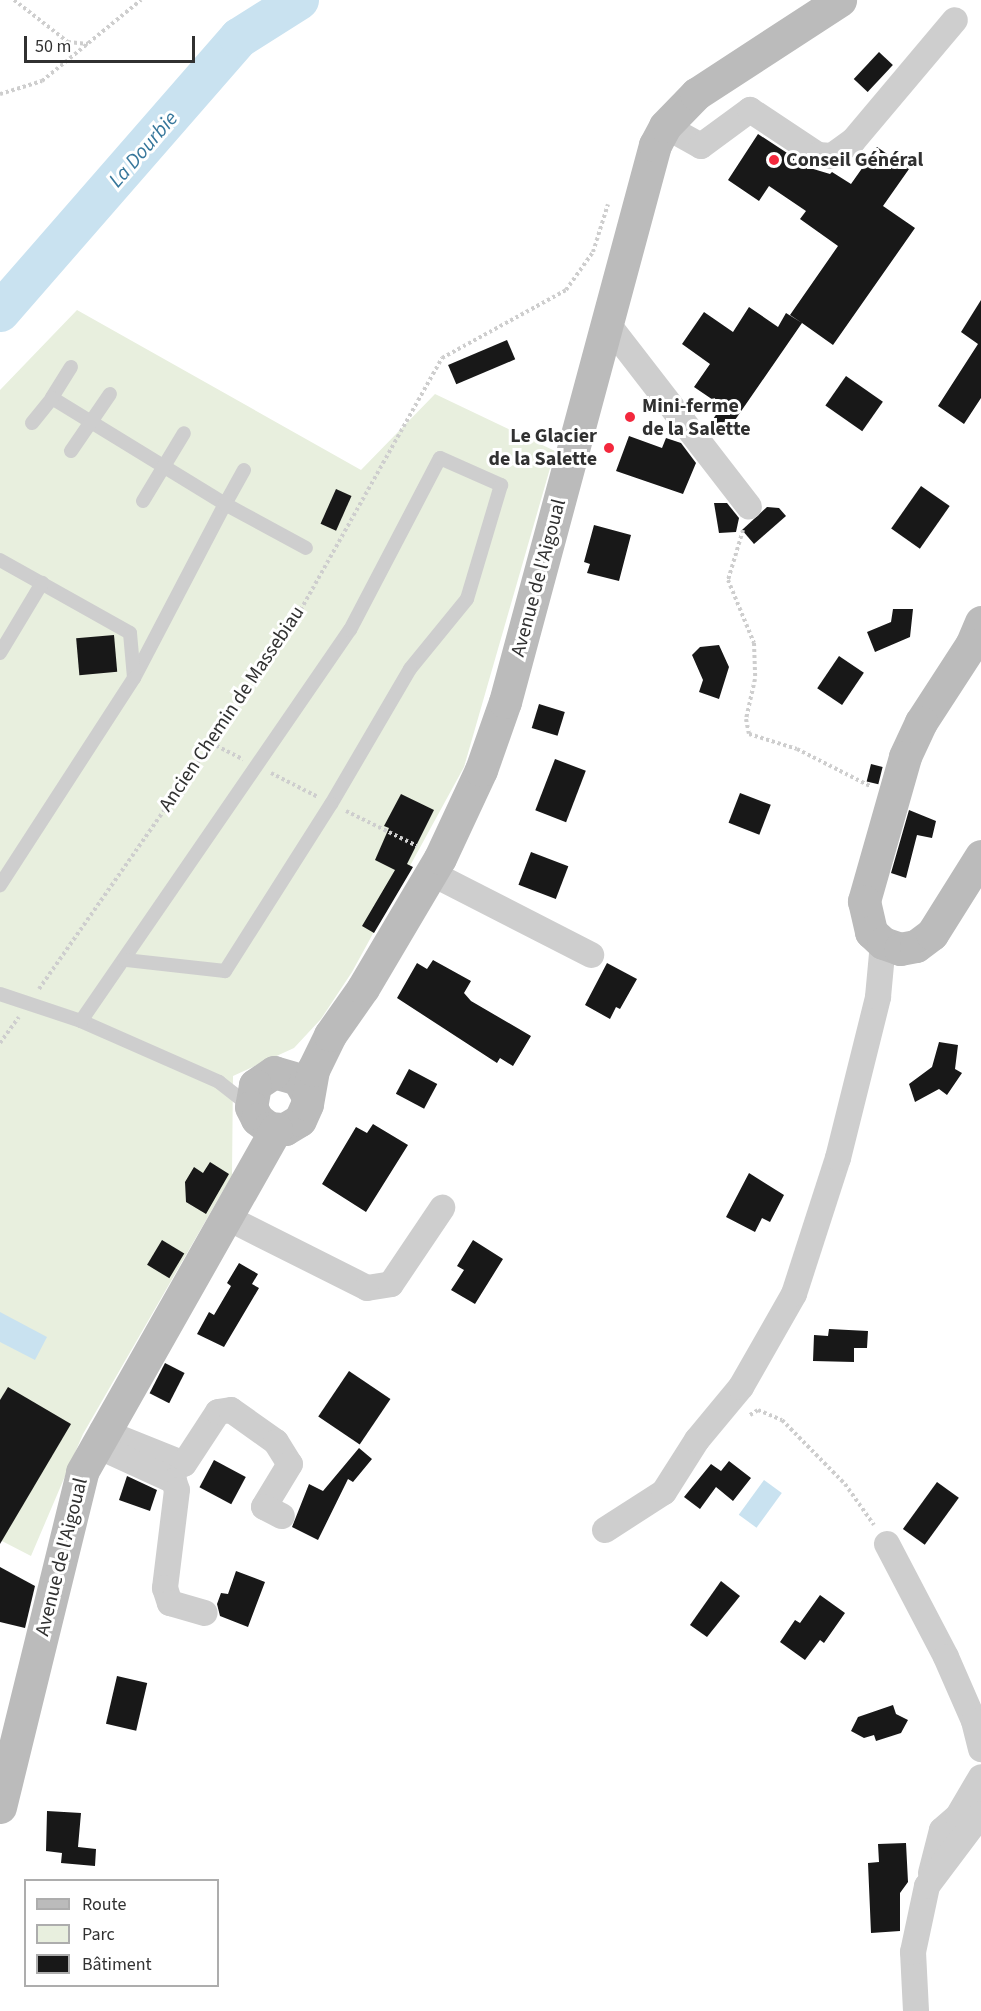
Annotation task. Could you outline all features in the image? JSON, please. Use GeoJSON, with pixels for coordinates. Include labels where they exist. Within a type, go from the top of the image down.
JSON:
{"type":"FeatureCollection","features":[{"type":"Feature","properties":{"kind":"main road","name":"Avenue de l'Aigoual"},"geometry":{"type":"LineString","coordinates":[[265,1101],[300,1120],[313,1070],[330,1035],[363,988],[431,873],[481,770],[506,702],[646,170],[665,126],[696,94],[840,0]]}},
{"type":"Feature","properties":{"kind":"main road"},"geometry":{"type":"LineString","coordinates":[[981,622],[971,645],[921,722],[893,797],[864,901],[871,932],[883,943],[900,949],[916,946],[932,934],[981,856]]}},
{"type":"Feature","properties":{"kind":"main road","name":"Avenue de l'Aigoual"},"geometry":{"type":"LineString","coordinates":[[0,1807],[58,1580],[75,1495],[99,1438],[254,1166],[265,1101],[330,1035]]}},
{"type":"Feature","properties":{"kind":"main road"},"geometry":{"type":"LineString","coordinates":[[265,1101],[298,1079],[307,1095]]}},
{"type":"Feature","properties":{"kind":"street"},"geometry":{"type":"LineString","coordinates":[[665,126],[701,146],[750,110],[818,155],[832,156],[853,141],[955,20]]}},
{"type":"Feature","properties":{"kind":"street"},"geometry":{"type":"LineString","coordinates":[[607,323],[749,507]]}},
{"type":"Feature","properties":{"kind":"street"},"geometry":{"type":"LineString","coordinates":[[431,873],[591,955]]}},
{"type":"Feature","properties":{"kind":"street"},"geometry":{"type":"LineString","coordinates":[[605,1530],[664,1492],[697,1440],[741,1387],[794,1294],[838,1158],[878,996],[883,943]]}},
{"type":"Feature","properties":{"kind":"street"},"geometry":{"type":"LineString","coordinates":[[226,1217],[367,1288],[391,1284],[442,1208]]}},
{"type":"Feature","properties":{"kind":"street"},"geometry":{"type":"LineString","coordinates":[[99,1438],[184,1464],[218,1412],[231,1410],[276,1442],[290,1464],[264,1507],[282,1516]]}},
{"type":"Feature","properties":{"kind":"street"},"geometry":{"type":"LineString","coordinates":[[99,1438],[174,1481],[177,1490],[165,1588],[170,1603],[205,1613]]}},
{"type":"Feature","properties":{"kind":"street"},"geometry":{"type":"LineString","coordinates":[[887,1544],[945,1657],[974,1721],[981,1749]]}},
{"type":"Feature","properties":{"kind":"street"},"geometry":{"type":"LineString","coordinates":[[916,2011],[913,1952],[942,1830],[958,1816],[981,1777]]}},
{"type":"Feature","properties":{"kind":"street"},"geometry":{"type":"LineString","coordinates":[[927,1886],[981,1814]]}},
{"type":"Feature","properties":{"kind":"lane"},"geometry":{"type":"LineString","coordinates":[[32,423],[52,398],[71,367]]}},
{"type":"Feature","properties":{"kind":"lane"},"geometry":{"type":"LineString","coordinates":[[71,451],[111,394]]}},
{"type":"Feature","properties":{"kind":"lane"},"geometry":{"type":"LineString","coordinates":[[52,398],[225,504],[306,548]]}},
{"type":"Feature","properties":{"kind":"lane"},"geometry":{"type":"LineString","coordinates":[[143,501],[184,433]]}},
{"type":"Feature","properties":{"kind":"lane"},"geometry":{"type":"LineString","coordinates":[[81,1021],[125,960],[254,764],[350,630],[440,458],[501,484],[467,599],[410,669],[225,971],[125,960]]}},
{"type":"Feature","properties":{"kind":"lane"},"geometry":{"type":"LineString","coordinates":[[0,885],[134,678],[244,470]]}},
{"type":"Feature","properties":{"kind":"lane"},"geometry":{"type":"LineString","coordinates":[[0,560],[130,633],[134,678]]}},
{"type":"Feature","properties":{"kind":"lane"},"geometry":{"type":"LineString","coordinates":[[0,653],[42,583]]}},
{"type":"Feature","properties":{"kind":"lane"},"geometry":{"type":"LineString","coordinates":[[0,994],[81,1021],[265,1101]]}},
{"type":"Feature","properties":{"kind":"lane"},"geometry":{"type":"LineString","coordinates":[[219,1082],[265,1101]]}},
{"type":"Feature","properties":{"kind":"path"},"geometry":{"type":"LineString","coordinates":[[14,0],[68,42],[89,44]]}},
{"type":"Feature","properties":{"kind":"path"},"geometry":{"type":"LineString","coordinates":[[0,94],[42,81],[141,0]]}},
{"type":"Feature","properties":{"kind":"path","name":"Ancien Chemin de Massebiau"},"geometry":{"type":"LineString","coordinates":[[0,1043],[286,636],[442,358],[566,290]]}},
{"type":"Feature","properties":{"kind":"path"},"geometry":{"type":"LineString","coordinates":[[749,507],[728,580],[754,643],[755,679],[746,719],[749,734],[797,749],[893,797]]}},
{"type":"Feature","properties":{"kind":"path"},"geometry":{"type":"LineString","coordinates":[[739,1423],[758,1410],[782,1420],[845,1484],[887,1544]]}},
{"type":"Feature","properties":{"kind":"green space"},"geometry":{"type":"Polygon","coordinates":[[[77,310],[361,470],[435,394],[555,451],[464,767],[352,972],[321,1019],[294,1048],[233,1076],[232,1175],[83,1434],[31,1556],[0,1540],[0,390],[77,310]]]}},
{"type":"Feature","properties":{"kind":"water"},"geometry":{"type":"Polygon","coordinates":[[[0,1312],[47,1337],[35,1360],[0,1342],[0,1312]]]}},
{"type":"Feature","properties":{"kind":"water"},"geometry":{"type":"Polygon","coordinates":[[[764,1480],[782,1493],[757,1528],[739,1515],[764,1480]]]}},
{"type":"Feature","properties":{"kind":"building"},"geometry":{"type":"Polygon","coordinates":[[[879,52],[893,65],[868,92],[854,79],[879,52]]]}},
{"type":"Feature","properties":{"kind":"building"},"geometry":{"type":"Polygon","coordinates":[[[758,134],[810,168],[830,174],[832,172],[851,184],[877,147],[909,169],[883,206],[915,228],[833,345],[790,315],[838,246],[800,219],[806,211],[769,186],[759,201],[728,180],[758,134]]]}},
{"type":"Feature","properties":{"kind":"building"},"geometry":{"type":"Polygon","coordinates":[[[981,300],[981,398],[964,424],[938,406],[978,344],[961,332],[981,300]]]}},
{"type":"Feature","properties":{"kind":"building"},"geometry":{"type":"Polygon","coordinates":[[[749,307],[778,327],[786,313],[802,323],[726,433],[711,422],[722,406],[694,387],[710,364],[682,344],[704,312],[733,332],[749,307]]]}},
{"type":"Feature","properties":{"kind":"building"},"geometry":{"type":"Polygon","coordinates":[[[507,340],[515,359],[456,384],[448,365],[507,340]]]}},
{"type":"Feature","properties":{"kind":"building"},"geometry":{"type":"Polygon","coordinates":[[[846,376],[883,402],[862,431],[825,405],[846,376]]]}},
{"type":"Feature","properties":{"kind":"building"},"geometry":{"type":"Polygon","coordinates":[[[629,436],[662,448],[666,438],[681,443],[696,463],[683,494],[616,471],[629,436]]]}},
{"type":"Feature","properties":{"kind":"building"},"geometry":{"type":"Polygon","coordinates":[[[921,486],[950,506],[920,549],[891,529],[921,486]]]}},
{"type":"Feature","properties":{"kind":"building"},"geometry":{"type":"Polygon","coordinates":[[[336,489],[352,496],[336,531],[321,524],[336,489]]]}},
{"type":"Feature","properties":{"kind":"building"},"geometry":{"type":"Polygon","coordinates":[[[714,503],[727,503],[739,518],[736,532],[719,533],[714,503]]]}},
{"type":"Feature","properties":{"kind":"building"},"geometry":{"type":"Polygon","coordinates":[[[767,507],[779,508],[786,516],[754,544],[742,530],[767,507]]]}},
{"type":"Feature","properties":{"kind":"building"},"geometry":{"type":"Polygon","coordinates":[[[594,525],[631,535],[619,581],[587,573],[590,564],[584,562],[594,525]]]}},
{"type":"Feature","properties":{"kind":"building"},"geometry":{"type":"Polygon","coordinates":[[[893,609],[913,609],[910,637],[875,652],[867,632],[891,622],[893,609]]]}},
{"type":"Feature","properties":{"kind":"building"},"geometry":{"type":"Polygon","coordinates":[[[114,635],[117,672],[79,675],[76,638],[114,635]]]}},
{"type":"Feature","properties":{"kind":"building"},"geometry":{"type":"Polygon","coordinates":[[[719,645],[729,667],[719,699],[699,692],[703,680],[692,655],[700,647],[719,645]]]}},
{"type":"Feature","properties":{"kind":"building"},"geometry":{"type":"Polygon","coordinates":[[[839,656],[864,673],[842,705],[817,688],[839,656]]]}},
{"type":"Feature","properties":{"kind":"building"},"geometry":{"type":"Polygon","coordinates":[[[539,704],[565,712],[558,736],[532,728],[539,704]]]}},
{"type":"Feature","properties":{"kind":"building"},"geometry":{"type":"Polygon","coordinates":[[[555,759],[586,771],[566,822],[535,810],[555,759]]]}},
{"type":"Feature","properties":{"kind":"building"},"geometry":{"type":"Polygon","coordinates":[[[871,764],[883,767],[878,784],[867,781],[871,764]]]}},
{"type":"Feature","properties":{"kind":"building"},"geometry":{"type":"Polygon","coordinates":[[[740,793],[771,805],[759,835],[729,823],[740,793]]]}},
{"type":"Feature","properties":{"kind":"building"},"geometry":{"type":"Polygon","coordinates":[[[401,794],[434,810],[407,864],[413,867],[374,933],[362,926],[395,870],[375,860],[389,828],[384,826],[401,794]]]}},
{"type":"Feature","properties":{"kind":"building"},"geometry":{"type":"Polygon","coordinates":[[[909,810],[936,821],[932,838],[917,835],[906,878],[891,873],[909,810]]]}},
{"type":"Feature","properties":{"kind":"building"},"geometry":{"type":"Polygon","coordinates":[[[531,852],[568,866],[556,899],[518,885],[531,852]]]}},
{"type":"Feature","properties":{"kind":"building"},"geometry":{"type":"Polygon","coordinates":[[[433,960],[471,981],[464,993],[471,1001],[531,1036],[513,1066],[500,1058],[497,1063],[397,998],[417,963],[427,969],[433,960]]]}},
{"type":"Feature","properties":{"kind":"building"},"geometry":{"type":"Polygon","coordinates":[[[607,963],[637,979],[620,1009],[616,1007],[610,1019],[585,1005],[607,963]]]}},
{"type":"Feature","properties":{"kind":"building"},"geometry":{"type":"Polygon","coordinates":[[[939,1042],[958,1045],[955,1069],[962,1073],[947,1095],[939,1089],[915,1102],[909,1084],[932,1067],[939,1042]]]}},
{"type":"Feature","properties":{"kind":"building"},"geometry":{"type":"Polygon","coordinates":[[[409,1069],[437,1084],[424,1109],[396,1094],[409,1069]]]}},
{"type":"Feature","properties":{"kind":"building"},"geometry":{"type":"Polygon","coordinates":[[[373,1124],[408,1145],[366,1212],[322,1184],[356,1127],[367,1133],[373,1124]]]}},
{"type":"Feature","properties":{"kind":"building"},"geometry":{"type":"Polygon","coordinates":[[[210,1162],[229,1174],[206,1214],[186,1202],[185,1182],[194,1167],[203,1173],[210,1162]]]}},
{"type":"Feature","properties":{"kind":"building"},"geometry":{"type":"Polygon","coordinates":[[[749,1173],[784,1195],[770,1222],[762,1218],[755,1232],[726,1217],[749,1173]]]}},
{"type":"Feature","properties":{"kind":"building"},"geometry":{"type":"Polygon","coordinates":[[[162,1240],[184,1253],[169,1278],[147,1265],[162,1240]]]}},
{"type":"Feature","properties":{"kind":"building"},"geometry":{"type":"Polygon","coordinates":[[[473,1240],[503,1259],[475,1304],[451,1290],[464,1270],[457,1266],[473,1240]]]}},
{"type":"Feature","properties":{"kind":"building"},"geometry":{"type":"Polygon","coordinates":[[[239,1263],[258,1274],[252,1284],[259,1288],[224,1347],[197,1334],[209,1312],[214,1315],[231,1286],[227,1283],[239,1263]]]}},
{"type":"Feature","properties":{"kind":"building"},"geometry":{"type":"Polygon","coordinates":[[[829,1329],[868,1331],[867,1348],[854,1348],[854,1362],[813,1361],[814,1335],[828,1336],[829,1329]]]}},
{"type":"Feature","properties":{"kind":"building"},"geometry":{"type":"Polygon","coordinates":[[[165,1363],[185,1373],[169,1403],[150,1393],[165,1363]]]}},
{"type":"Feature","properties":{"kind":"building"},"geometry":{"type":"Polygon","coordinates":[[[349,1371],[390,1399],[360,1445],[318,1417],[349,1371]]]}},
{"type":"Feature","properties":{"kind":"building"},"geometry":{"type":"Polygon","coordinates":[[[8,1387],[71,1424],[0,1544],[0,1400],[8,1387]]]}},
{"type":"Feature","properties":{"kind":"building"},"geometry":{"type":"Polygon","coordinates":[[[359,1448],[372,1459],[353,1482],[348,1479],[318,1540],[292,1527],[309,1484],[323,1491],[359,1448]]]}},
{"type":"Feature","properties":{"kind":"building"},"geometry":{"type":"Polygon","coordinates":[[[214,1460],[246,1477],[231,1504],[199,1487],[214,1460]]]}},
{"type":"Feature","properties":{"kind":"building"},"geometry":{"type":"Polygon","coordinates":[[[729,1461],[751,1478],[733,1501],[716,1487],[700,1509],[684,1497],[711,1464],[721,1471],[729,1461]]]}},
{"type":"Feature","properties":{"kind":"building"},"geometry":{"type":"Polygon","coordinates":[[[127,1476],[157,1490],[150,1511],[119,1500],[127,1476]]]}},
{"type":"Feature","properties":{"kind":"building"},"geometry":{"type":"Polygon","coordinates":[[[937,1482],[959,1498],[925,1545],[903,1529],[937,1482]]]}},
{"type":"Feature","properties":{"kind":"building"},"geometry":{"type":"Polygon","coordinates":[[[0,1567],[35,1586],[25,1628],[0,1622],[0,1567]]]}},
{"type":"Feature","properties":{"kind":"building"},"geometry":{"type":"Polygon","coordinates":[[[236,1571],[265,1582],[248,1627],[220,1616],[217,1604],[221,1593],[228,1594],[236,1571]]]}},
{"type":"Feature","properties":{"kind":"building"},"geometry":{"type":"Polygon","coordinates":[[[721,1581],[740,1596],[707,1637],[690,1625],[721,1581]]]}},
{"type":"Feature","properties":{"kind":"building"},"geometry":{"type":"Polygon","coordinates":[[[820,1595],[845,1613],[824,1643],[820,1640],[805,1660],[780,1642],[795,1620],[800,1623],[820,1595]]]}},
{"type":"Feature","properties":{"kind":"building"},"geometry":{"type":"Polygon","coordinates":[[[117,1676],[147,1683],[136,1731],[106,1724],[117,1676]]]}},
{"type":"Feature","properties":{"kind":"building"},"geometry":{"type":"Polygon","coordinates":[[[893,1705],[896,1714],[908,1720],[901,1733],[876,1741],[874,1735],[864,1738],[851,1731],[858,1717],[893,1705]]]}},
{"type":"Feature","properties":{"kind":"building"},"geometry":{"type":"Polygon","coordinates":[[[47,1811],[81,1813],[78,1847],[96,1849],[95,1866],[61,1863],[62,1853],[46,1851],[47,1811]]]}},
{"type":"Feature","properties":{"kind":"building"},"geometry":{"type":"Polygon","coordinates":[[[906,1843],[908,1882],[900,1893],[900,1931],[871,1933],[868,1863],[879,1862],[878,1844],[906,1843]]]}},
{"type":"Feature","properties":{"kind":"waterway","name":"La Dourbie"},"geometry":{"type":"LineString","coordinates":[[0,312],[239,38],[299,0]]}},
{"type":"Feature","properties":{"kind":"place","name":"Conseil Général"},"geometry":{"type":"Point","coordinates":[774,160]}},
{"type":"Feature","properties":{"kind":"place","name":"Mini-ferme de la Salette"},"geometry":{"type":"Point","coordinates":[630,417]}},
{"type":"Feature","properties":{"kind":"place","name":"Le Glacier de la Salette"},"geometry":{"type":"Point","coordinates":[609,448]}}]}
